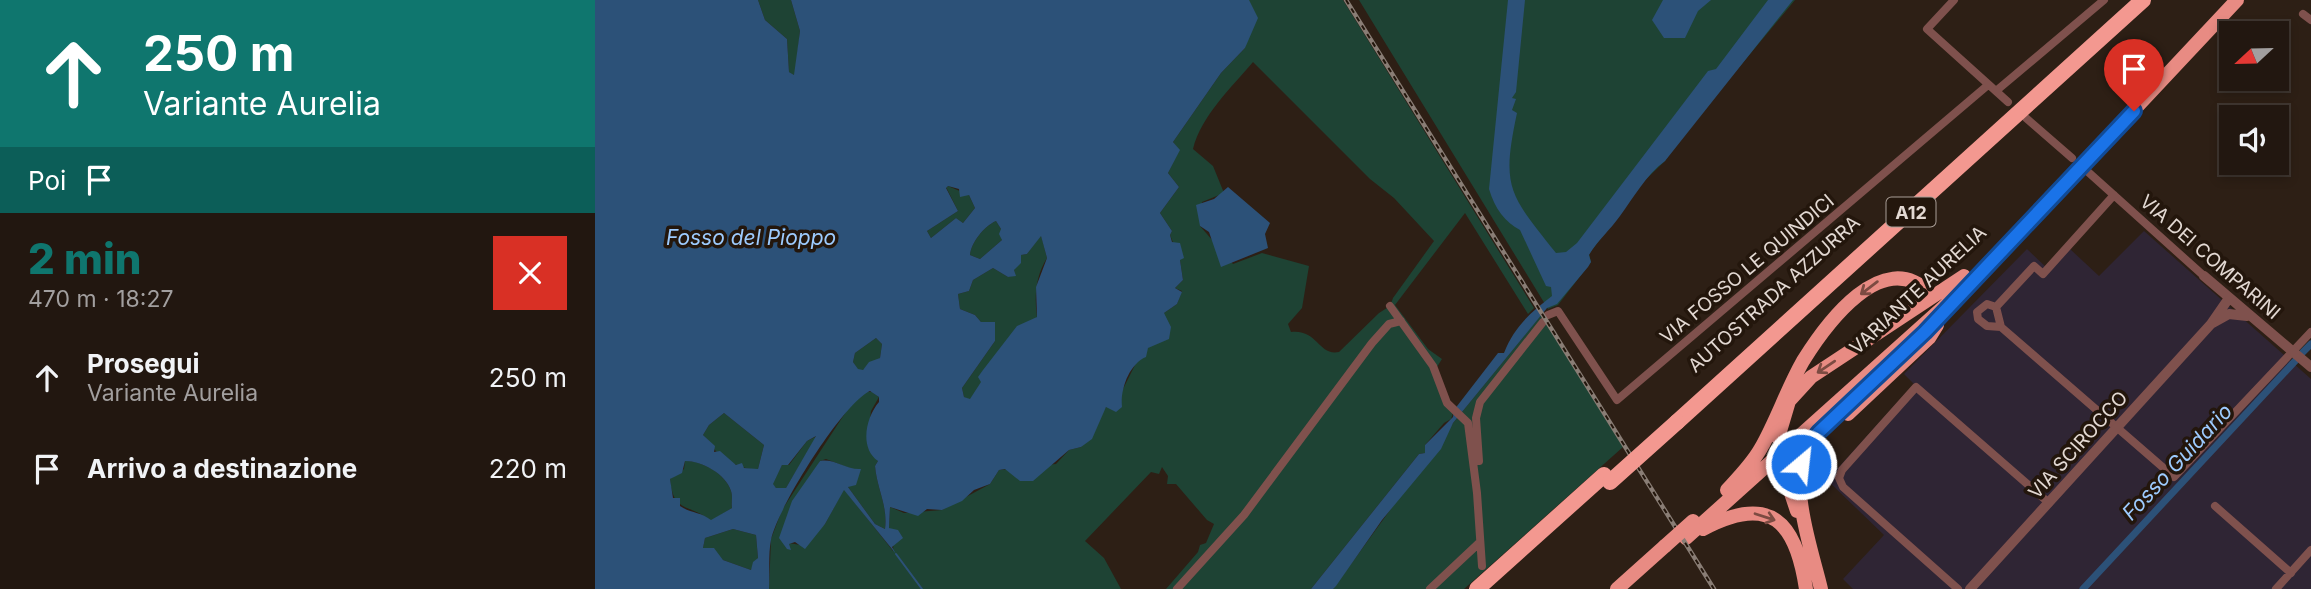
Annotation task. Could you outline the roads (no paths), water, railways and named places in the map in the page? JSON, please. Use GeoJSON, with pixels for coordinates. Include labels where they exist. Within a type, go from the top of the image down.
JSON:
{"type":"FeatureCollection","features":[{"type":"Feature","properties":{"kind":"highway","name":"AUTOSTRADA AZZURRA"},"geometry":{"type":"LineString","coordinates":[[1674,419],[2130,0]]}},
{"type":"Feature","properties":{"kind":"highway","name":"AUTOSTRADA AZZURRA"},"geometry":{"type":"LineString","coordinates":[[1477,589],[1607,479],[2143,0]]}},
{"type":"Feature","properties":{"kind":"highway","name":"VARIANTE AURELIA"},"geometry":{"type":"LineString","coordinates":[[1617,589],[1698,526],[1727,490],[1971,276],[2226,0]]}},
{"type":"Feature","properties":{"kind":"highway","name":"VARIANTE AURELIA"},"geometry":{"type":"LineString","coordinates":[[1630,589],[1668,549],[1686,538],[1971,276],[2238,0]]}},
{"type":"Feature","properties":{"kind":"highway"},"geometry":{"type":"LineString","coordinates":[[1778,438],[1789,401],[1811,377],[1971,276]]}},
{"type":"Feature","properties":{"kind":"highway"},"geometry":{"type":"LineString","coordinates":[[1821,589],[1812,558],[1799,481],[1808,446],[1971,276]]}},
{"type":"Feature","properties":{"kind":"highway"},"geometry":{"type":"LineString","coordinates":[[1727,490],[1759,451],[1808,353],[1845,310],[1871,286],[1888,278],[1910,279],[1929,293]]}},
{"type":"Feature","properties":{"kind":"highway"},"geometry":{"type":"LineString","coordinates":[[1808,538],[1807,481],[1818,447],[1837,424],[1929,338],[1937,326]]}},
{"type":"Feature","properties":{"kind":"highway"},"geometry":{"type":"LineString","coordinates":[[1780,460],[1808,538]]}},
{"type":"Feature","properties":{"kind":"highway","name":"AUTOSTRADA AZZURRA"},"geometry":{"type":"LineString","coordinates":[[1491,589],[1607,479]]}},
{"type":"Feature","properties":{"kind":"highway"},"geometry":{"type":"LineString","coordinates":[[1698,526],[1742,514],[1760,514],[1775,520],[1796,542],[1806,589]]}},
{"type":"Feature","properties":{"kind":"highway"},"geometry":{"type":"LineString","coordinates":[[1812,558],[1815,589]]}},
{"type":"Feature","properties":{"kind":"street"},"geometry":{"type":"LineString","coordinates":[[1954,0],[1927,29],[2008,102]]}},
{"type":"Feature","properties":{"kind":"street"},"geometry":{"type":"LineString","coordinates":[[1996,91],[2103,0]]}},
{"type":"Feature","properties":{"kind":"street"},"geometry":{"type":"LineString","coordinates":[[2303,13],[2311,20]]}},
{"type":"Feature","properties":{"kind":"street","name":"VIA FOSSO LE QUINDICI"},"geometry":{"type":"LineString","coordinates":[[1478,505],[1481,500],[1476,418],[1480,402],[1550,312],[1558,312],[1617,400],[1988,85]]}},
{"type":"Feature","properties":{"kind":"street"},"geometry":{"type":"LineString","coordinates":[[2026,118],[2072,158]]}},
{"type":"Feature","properties":{"kind":"street","name":"VIA DEI COMPARINI"},"geometry":{"type":"LineString","coordinates":[[2087,171],[2311,368]]}},
{"type":"Feature","properties":{"kind":"street"},"geometry":{"type":"LineString","coordinates":[[1996,307],[2034,266],[2043,274],[2114,195]]}},
{"type":"Feature","properties":{"kind":"street"},"geometry":{"type":"LineString","coordinates":[[2204,276],[2216,299],[2218,317],[2249,316]]}},
{"type":"Feature","properties":{"kind":"street","name":"VIA SCIROCCO"},"geometry":{"type":"LineString","coordinates":[[1970,589],[2232,301]]}},
{"type":"Feature","properties":{"kind":"street"},"geometry":{"type":"LineString","coordinates":[[2001,327],[1987,326],[1978,319],[1977,312],[1990,304],[1996,307],[2001,327],[2174,477],[2311,332]]}},
{"type":"Feature","properties":{"kind":"street"},"geometry":{"type":"LineString","coordinates":[[1390,306],[1433,366],[1450,407],[1468,423],[1482,566]]}},
{"type":"Feature","properties":{"kind":"street"},"geometry":{"type":"LineString","coordinates":[[1177,589],[1244,515],[1372,344],[1389,324],[1401,321]]}},
{"type":"Feature","properties":{"kind":"street"},"geometry":{"type":"LineString","coordinates":[[1958,589],[1843,487],[1839,478],[1842,470],[1916,387],[2049,503]]}},
{"type":"Feature","properties":{"kind":"street"},"geometry":{"type":"LineString","coordinates":[[2215,506],[2291,573]]}},
{"type":"Feature","properties":{"kind":"street"},"geometry":{"type":"LineString","coordinates":[[1430,589],[1479,543]]}},
{"type":"Feature","properties":{"kind":"street"},"geometry":{"type":"LineString","coordinates":[[2276,589],[2311,550]]}},
{"type":"Feature","properties":{"kind":"water","name":"Fosso del Pioppo"},"geometry":{"type":"Polygon","coordinates":[[[595,0],[758,0],[765,20],[787,39],[789,72],[794,75],[800,31],[791,0],[1249,0],[1258,18],[1245,48],[1221,73],[1173,142],[1180,150],[1168,173],[1179,187],[1160,213],[1172,231],[1172,242],[1180,243],[1184,258],[1180,260],[1183,280],[1175,288],[1182,292],[1177,304],[1164,313],[1171,327],[1169,339],[1148,348],[1146,357],[1130,371],[1122,407],[1116,412],[1106,407],[1092,439],[1081,447],[1069,450],[1033,481],[1020,481],[1005,469],[999,470],[990,484],[974,490],[962,501],[942,510],[927,509],[918,516],[890,507],[889,528],[898,530],[903,538],[892,547],[896,554],[844,490],[825,524],[805,549],[795,542],[789,544],[791,550],[787,549],[779,538],[792,501],[820,461],[861,469],[856,485],[848,487],[875,524],[885,529],[885,513],[875,466],[878,461],[868,448],[866,432],[874,408],[879,402],[879,397],[870,391],[844,415],[828,436],[785,505],[771,540],[769,589],[595,589],[595,0]],[[948,186],[946,188],[958,211],[927,231],[931,238],[956,218],[963,223],[975,208],[969,195],[960,197],[959,189],[948,186]],[[996,221],[987,227],[971,250],[970,255],[980,259],[1002,240],[999,234],[1001,229],[996,221]],[[1041,236],[1027,254],[1021,255],[1021,263],[1014,270],[1016,276],[1008,277],[993,268],[973,280],[969,291],[958,294],[960,309],[975,315],[981,322],[995,322],[995,341],[962,388],[964,397],[970,399],[981,382],[978,377],[1017,326],[1037,317],[1036,287],[1047,258],[1041,236]],[[876,338],[855,353],[853,362],[858,369],[863,370],[869,362],[880,358],[882,344],[876,338]],[[724,413],[709,425],[703,435],[715,446],[714,452],[720,451],[736,465],[742,463],[744,468],[758,469],[764,445],[724,413]],[[816,436],[807,441],[788,465],[782,465],[773,484],[776,488],[786,488],[816,436]],[[685,461],[682,473],[670,479],[673,498],[680,498],[680,506],[684,508],[711,520],[732,508],[732,493],[728,485],[719,474],[706,466],[685,461]],[[733,529],[705,538],[703,548],[714,548],[723,560],[751,570],[753,562],[758,558],[756,535],[733,529]]]}},
{"type":"Feature","properties":{"kind":"water"},"geometry":{"type":"Polygon","coordinates":[[[1508,0],[1525,0],[1516,92],[1512,98],[1516,99],[1512,110],[1517,113],[1512,138],[1510,175],[1519,203],[1556,253],[1566,252],[1577,243],[1708,71],[1716,69],[1768,0],[1793,0],[1665,161],[1641,187],[1589,255],[1591,262],[1588,267],[1557,304],[1547,308],[1453,423],[1441,449],[1382,520],[1336,586],[1333,589],[1311,589],[1419,454],[1425,453],[1425,445],[1453,417],[1454,410],[1498,353],[1504,353],[1518,328],[1552,296],[1551,287],[1546,286],[1520,230],[1501,214],[1489,189],[1508,0]]]}},
{"type":"Feature","properties":{"kind":"water"},"geometry":{"type":"Polygon","coordinates":[[[1663,0],[1711,0],[1698,11],[1685,38],[1664,38],[1652,20],[1663,0]]]}},
{"type":"Feature","properties":{"kind":"water"},"geometry":{"type":"Polygon","coordinates":[[[1228,187],[1270,223],[1265,234],[1268,248],[1221,267],[1209,232],[1200,226],[1196,205],[1214,199],[1228,187]]]}},
{"type":"Feature","properties":{"kind":"waterway","name":"Fosso Guidario"},"geometry":{"type":"LineString","coordinates":[[2303,352],[2311,344]]}},
{"type":"Feature","properties":{"kind":"waterway","name":"Fosso Guidario"},"geometry":{"type":"LineString","coordinates":[[2083,589],[2296,360]]}},
{"type":"Feature","properties":{"kind":"waterway"},"geometry":{"type":"LineString","coordinates":[[896,554],[922,589]]}},
{"type":"Feature","properties":{"kind":"railway"},"geometry":{"type":"LineString","coordinates":[[1346,0],[1714,589]]}}]}
